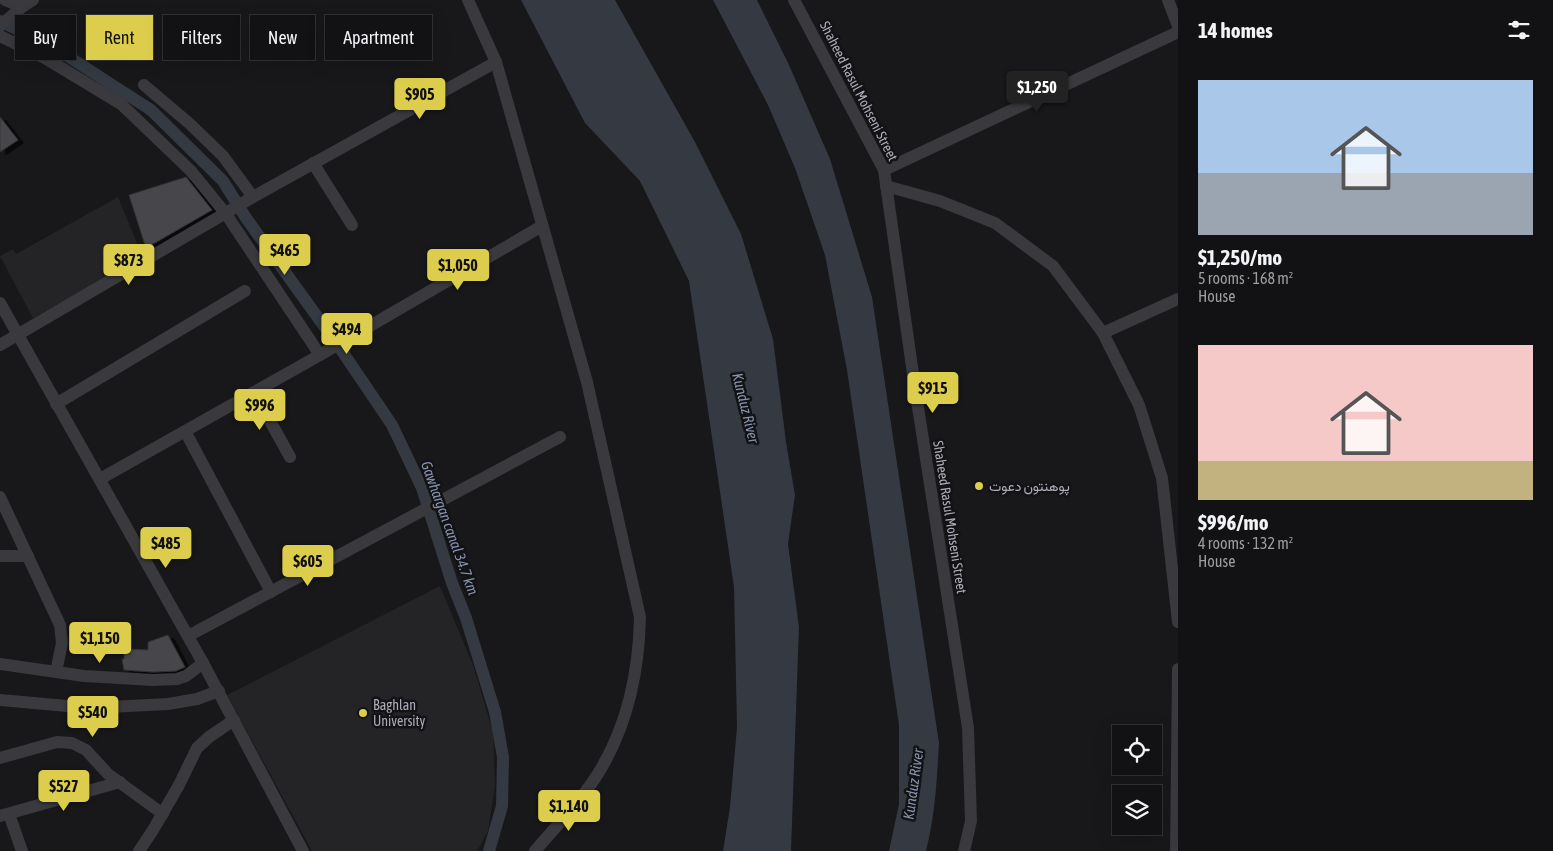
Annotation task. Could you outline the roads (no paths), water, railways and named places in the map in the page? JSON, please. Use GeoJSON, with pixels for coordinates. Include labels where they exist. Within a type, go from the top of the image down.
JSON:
{"type":"FeatureCollection","features":[{"type":"Feature","properties":{"kind":"street"},"geometry":{"type":"LineString","coordinates":[[5,0],[27,3]]}},
{"type":"Feature","properties":{"kind":"street"},"geometry":{"type":"LineString","coordinates":[[468,0],[496,62],[587,382],[640,617],[639,647],[635,676],[616,741],[583,795],[535,851]]}},
{"type":"Feature","properties":{"kind":"street","name":"Shaheed Rasul Mohseni Street"},"geometry":{"type":"LineString","coordinates":[[794,0],[884,170],[915,388],[968,728],[970,822],[964,851]]}},
{"type":"Feature","properties":{"kind":"street"},"geometry":{"type":"LineString","coordinates":[[1168,0],[1178,26]]}},
{"type":"Feature","properties":{"kind":"street"},"geometry":{"type":"LineString","coordinates":[[0,26],[27,3]]}},
{"type":"Feature","properties":{"kind":"street"},"geometry":{"type":"LineString","coordinates":[[884,170],[1178,32]]}},
{"type":"Feature","properties":{"kind":"street"},"geometry":{"type":"LineString","coordinates":[[0,36],[44,58],[121,104],[192,171],[226,214],[320,355]]}},
{"type":"Feature","properties":{"kind":"street"},"geometry":{"type":"LineString","coordinates":[[0,345],[253,197],[496,62]]}},
{"type":"Feature","properties":{"kind":"street"},"geometry":{"type":"LineString","coordinates":[[144,85],[190,124],[223,156],[253,197]]}},
{"type":"Feature","properties":{"kind":"street"},"geometry":{"type":"LineString","coordinates":[[314,163],[352,225]]}},
{"type":"Feature","properties":{"kind":"street"},"geometry":{"type":"LineString","coordinates":[[886,186],[940,201],[994,223],[1053,266],[1103,333],[1139,405],[1162,478],[1178,622]]}},
{"type":"Feature","properties":{"kind":"street"},"geometry":{"type":"LineString","coordinates":[[100,479],[320,355],[542,226]]}},
{"type":"Feature","properties":{"kind":"street"},"geometry":{"type":"LineString","coordinates":[[56,404],[245,290]]}},
{"type":"Feature","properties":{"kind":"street"},"geometry":{"type":"LineString","coordinates":[[1103,333],[1178,299]]}},
{"type":"Feature","properties":{"kind":"street"},"geometry":{"type":"LineString","coordinates":[[0,303],[204,663],[303,851]]}},
{"type":"Feature","properties":{"kind":"street"},"geometry":{"type":"LineString","coordinates":[[254,392],[290,457]]}},
{"type":"Feature","properties":{"kind":"street"},"geometry":{"type":"LineString","coordinates":[[185,431],[271,592]]}},
{"type":"Feature","properties":{"kind":"street"},"geometry":{"type":"LineString","coordinates":[[188,636],[560,438]]}},
{"type":"Feature","properties":{"kind":"street"},"geometry":{"type":"LineString","coordinates":[[0,497],[60,625],[62,642],[56,672]]}},
{"type":"Feature","properties":{"kind":"street"},"geometry":{"type":"LineString","coordinates":[[0,556],[28,556]]}},
{"type":"Feature","properties":{"kind":"street"},"geometry":{"type":"LineString","coordinates":[[0,664],[104,678],[153,680],[177,679],[186,676],[204,663]]}},
{"type":"Feature","properties":{"kind":"street"},"geometry":{"type":"LineString","coordinates":[[1176,851],[1178,669]]}},
{"type":"Feature","properties":{"kind":"street"},"geometry":{"type":"LineString","coordinates":[[0,700],[89,708],[168,704],[197,699],[219,691]]}},
{"type":"Feature","properties":{"kind":"street"},"geometry":{"type":"LineString","coordinates":[[144,849],[197,748],[209,737],[234,720]]}},
{"type":"Feature","properties":{"kind":"street"},"geometry":{"type":"LineString","coordinates":[[0,758],[56,742],[72,743],[86,750],[108,774],[163,814]]}},
{"type":"Feature","properties":{"kind":"street"},"geometry":{"type":"LineString","coordinates":[[22,851],[4,815],[120,782]]}},
{"type":"Feature","properties":{"kind":"water","name":"Kunduz River"},"geometry":{"type":"Polygon","coordinates":[[[521,0],[615,0],[695,142],[741,234],[773,339],[786,442],[795,495],[788,544],[799,627],[791,851],[723,851],[730,807],[737,727],[734,587],[689,281],[640,181],[585,123],[521,0]]]}},
{"type":"Feature","properties":{"kind":"water","name":"Kunduz River"},"geometry":{"type":"Polygon","coordinates":[[[713,0],[757,0],[789,65],[830,159],[872,297],[939,743],[934,811],[926,851],[889,851],[899,804],[899,725],[847,370],[825,255],[795,168],[768,105],[713,0]]]}},
{"type":"Feature","properties":{"kind":"waterway","name":"Gawhargan canal 34.7 km"},"geometry":{"type":"LineString","coordinates":[[0,21],[52,46],[151,110],[223,181],[246,218],[342,351],[392,425],[422,488],[452,583],[466,618],[495,712],[503,757],[502,806],[489,851]]}},
{"type":"Feature","properties":{"kind":"place","name":"پوهنتون دعوت"},"geometry":{"type":"Point","coordinates":[979,486]}},
{"type":"Feature","properties":{"kind":"place","name":"Baghlan University"},"geometry":{"type":"Point","coordinates":[363,713]}}]}
